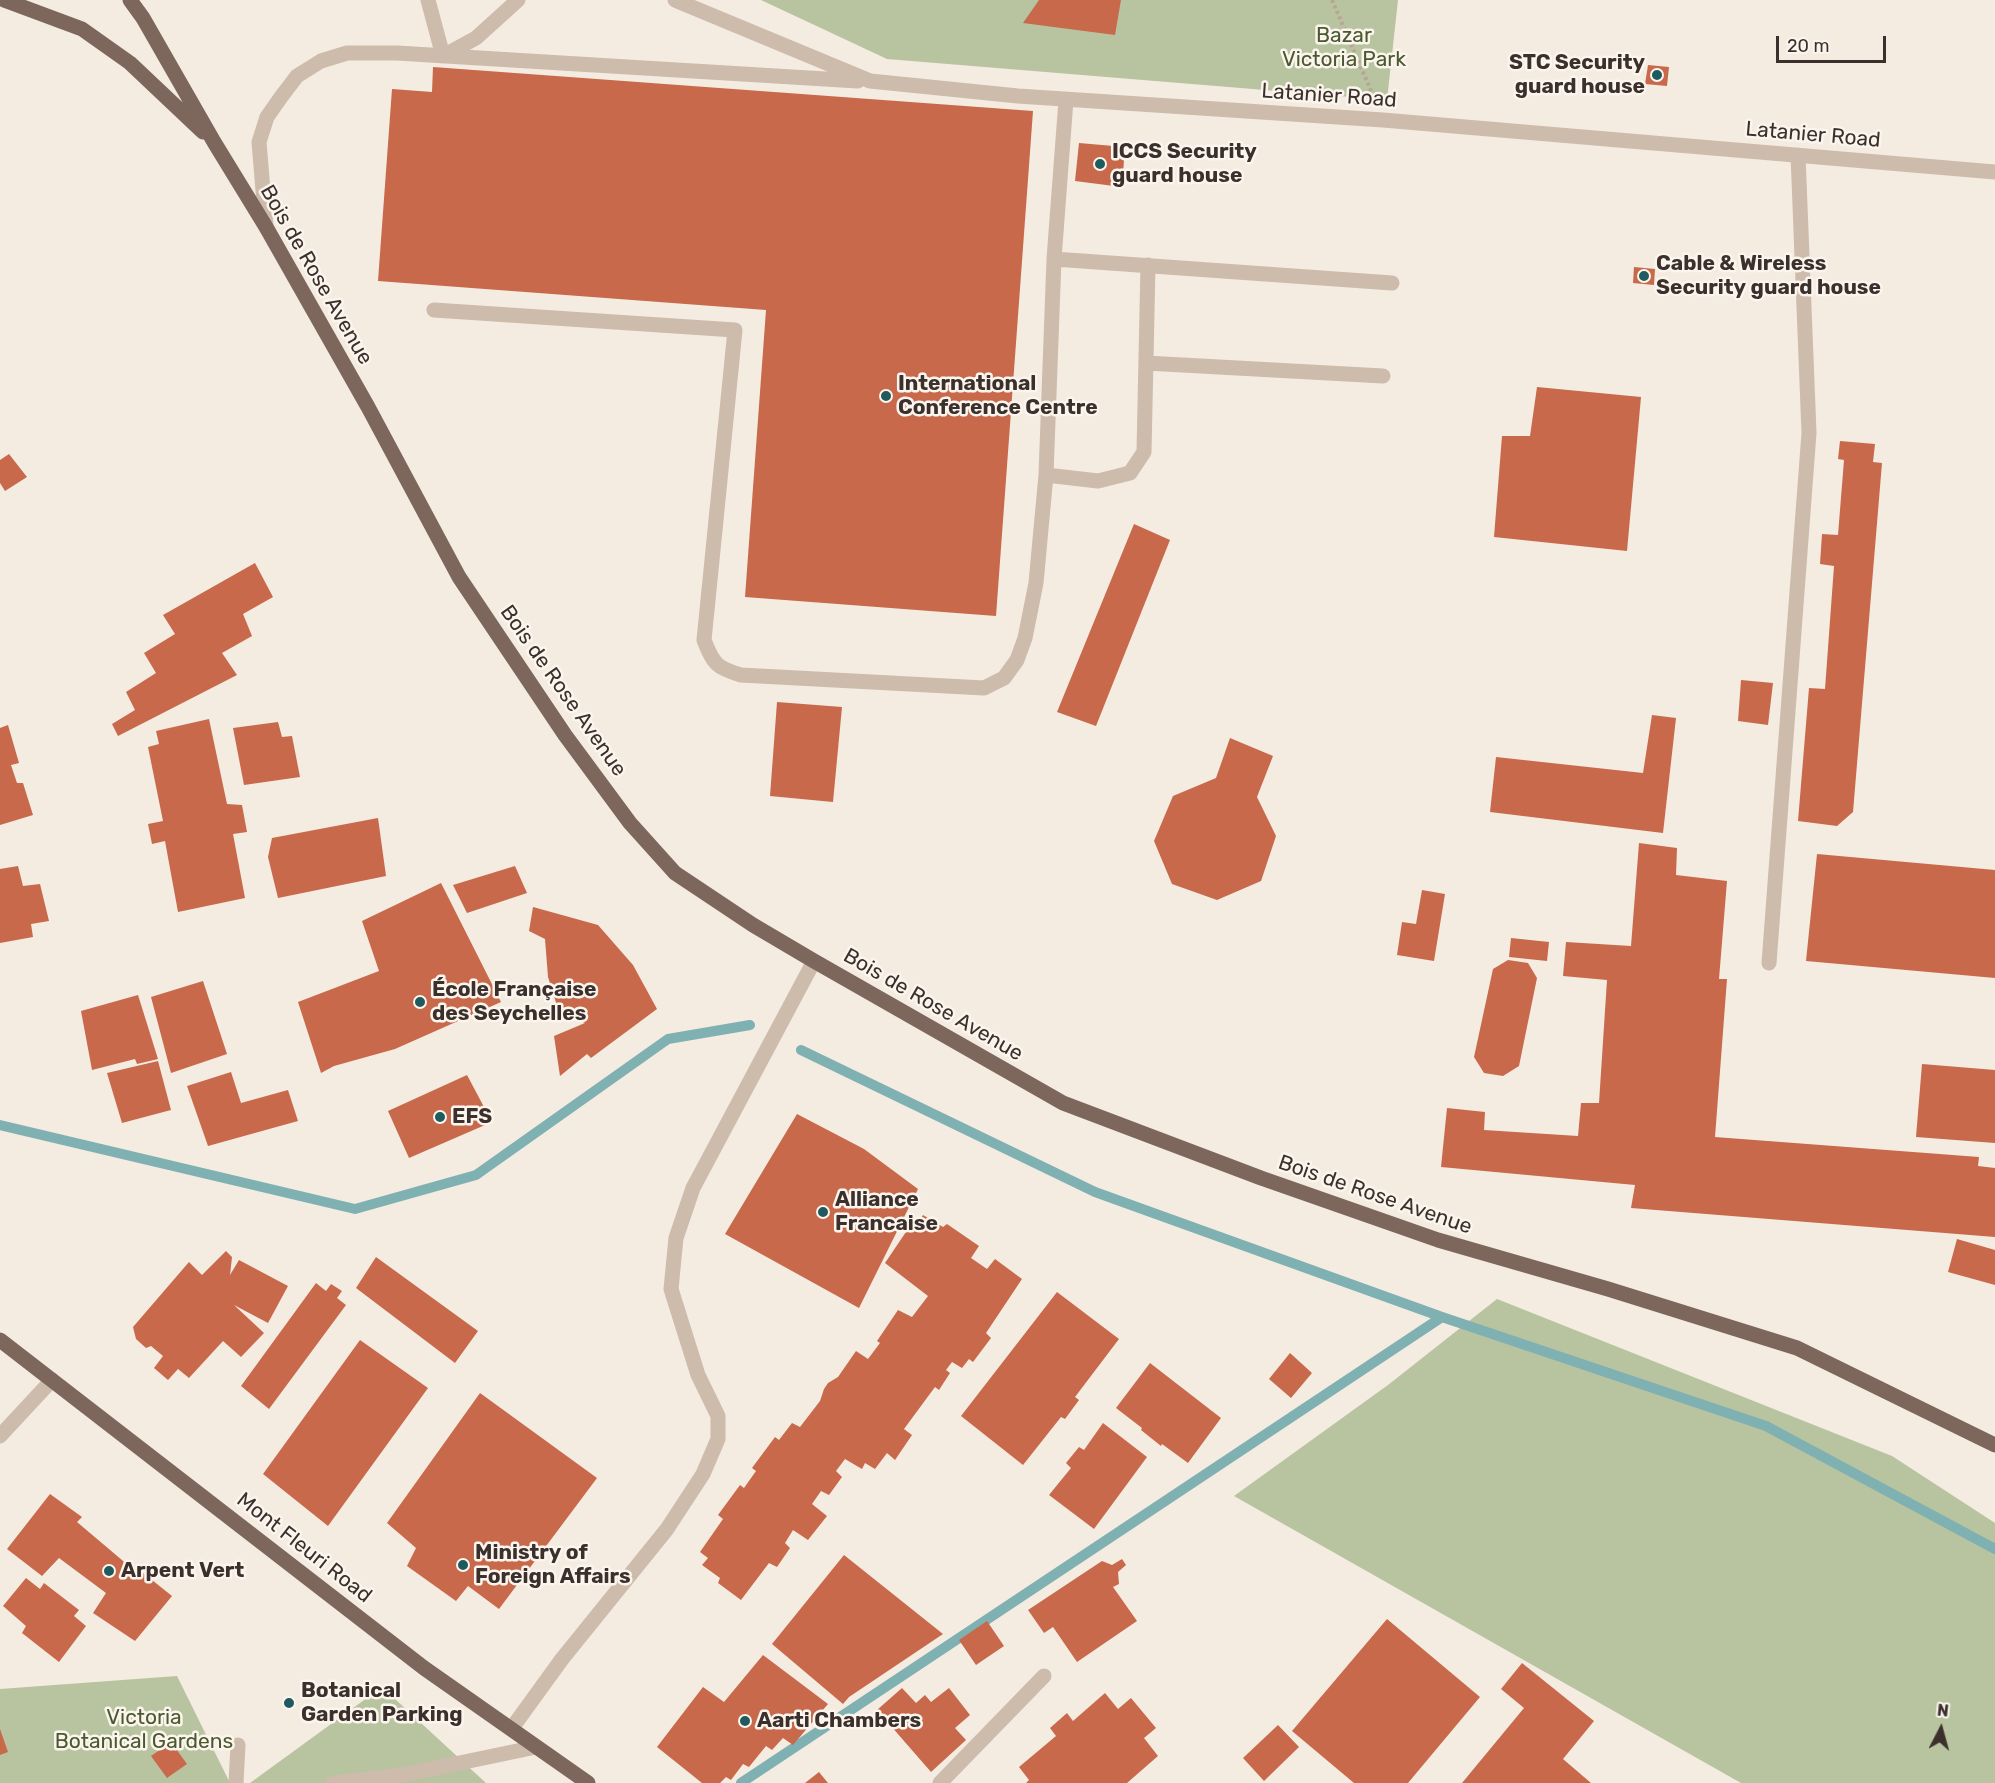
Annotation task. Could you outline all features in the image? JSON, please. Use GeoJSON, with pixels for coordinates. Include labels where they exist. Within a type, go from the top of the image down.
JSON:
{"type":"FeatureCollection","features":[{"type":"Feature","properties":{"kind":"main road","name":"Bois de Rose Avenue"},"geometry":{"type":"LineString","coordinates":[[4,0],[82,30],[130,63],[214,142]]}},
{"type":"Feature","properties":{"kind":"main road","name":"Bois de Rose Avenue"},"geometry":{"type":"LineString","coordinates":[[130,0],[143,18],[266,227],[368,407],[459,577],[585,762],[630,823],[675,873],[753,925],[1063,1103],[1261,1178],[1438,1240],[1608,1289],[1797,1348],[1995,1445]]}},
{"type":"Feature","properties":{"kind":"main road","name":"Mont Fleuri Road"},"geometry":{"type":"LineString","coordinates":[[0,1340],[424,1668],[588,1783]]}},
{"type":"Feature","properties":{"kind":"street"},"geometry":{"type":"LineString","coordinates":[[428,0],[443,56]]}},
{"type":"Feature","properties":{"kind":"street"},"geometry":{"type":"LineString","coordinates":[[443,56],[476,38],[518,0]]}},
{"type":"Feature","properties":{"kind":"street","name":"Latanier Road"},"geometry":{"type":"LineString","coordinates":[[675,0],[870,81],[1066,100],[1383,120],[1995,172]]}},
{"type":"Feature","properties":{"kind":"street"},"geometry":{"type":"LineString","coordinates":[[266,227],[259,142],[267,117],[297,76],[321,61],[347,53],[397,53],[870,81]]}},
{"type":"Feature","properties":{"kind":"street"},"geometry":{"type":"LineString","coordinates":[[434,310],[735,330],[704,640],[711,658],[723,669],[741,675],[984,688],[1004,678],[1017,660],[1025,638],[1036,583],[1046,475],[1054,259],[1066,100]]}},
{"type":"Feature","properties":{"kind":"street"},"geometry":{"type":"LineString","coordinates":[[1769,963],[1809,433],[1798,155]]}},
{"type":"Feature","properties":{"kind":"street"},"geometry":{"type":"LineString","coordinates":[[1054,259],[1392,283]]}},
{"type":"Feature","properties":{"kind":"street"},"geometry":{"type":"LineString","coordinates":[[1046,475],[1098,481],[1130,473],[1144,452],[1148,265]]}},
{"type":"Feature","properties":{"kind":"street"},"geometry":{"type":"LineString","coordinates":[[1146,363],[1383,376]]}},
{"type":"Feature","properties":{"kind":"street"},"geometry":{"type":"LineString","coordinates":[[512,1728],[562,1659],[667,1529],[703,1474],[718,1439],[718,1416],[698,1375],[671,1289],[676,1238],[693,1188],[814,961]]}},
{"type":"Feature","properties":{"kind":"street"},"geometry":{"type":"LineString","coordinates":[[0,1436],[52,1380]]}},
{"type":"Feature","properties":{"kind":"street"},"geometry":{"type":"LineString","coordinates":[[940,1783],[1044,1676]]}},
{"type":"Feature","properties":{"kind":"street"},"geometry":{"type":"LineString","coordinates":[[236,1783],[238,1745]]}},
{"type":"Feature","properties":{"kind":"street"},"geometry":{"type":"LineString","coordinates":[[333,1783],[402,1775],[536,1747]]}},
{"type":"Feature","properties":{"kind":"path"},"geometry":{"type":"LineString","coordinates":[[1332,0],[1383,120]]}},
{"type":"Feature","properties":{"kind":"green space","name":"Bazar Victoria Park"},"geometry":{"type":"Polygon","coordinates":[[[761,0],[1398,0],[1387,100],[887,59],[761,0]]]}},
{"type":"Feature","properties":{"kind":"green space"},"geometry":{"type":"Polygon","coordinates":[[[1497,1299],[1892,1456],[1995,1523],[1995,1783],[1741,1783],[1234,1496],[1388,1385],[1497,1299]]]}},
{"type":"Feature","properties":{"kind":"green space","name":"Victoria Botanical Gardens"},"geometry":{"type":"Polygon","coordinates":[[[177,1676],[230,1783],[0,1783],[0,1689],[177,1676]]]}},
{"type":"Feature","properties":{"kind":"green space","name":"Victoria Botanical Gardens"},"geometry":{"type":"Polygon","coordinates":[[[382,1687],[486,1783],[250,1783],[382,1687]]]}},
{"type":"Feature","properties":{"kind":"building"},"geometry":{"type":"Polygon","coordinates":[[[1039,0],[1121,0],[1115,35],[1023,23],[1039,0]]]}},
{"type":"Feature","properties":{"kind":"building","name":"STC Security guard house"},"geometry":{"type":"Polygon","coordinates":[[[1648,65],[1669,67],[1667,86],[1645,84],[1648,65]]]}},
{"type":"Feature","properties":{"kind":"building","name":"International Conference Centre"},"geometry":{"type":"Polygon","coordinates":[[[433,67],[1033,111],[996,616],[745,597],[766,310],[378,281],[392,89],[432,92],[433,67]]]}},
{"type":"Feature","properties":{"kind":"building","name":"ICCS Security guard house"},"geometry":{"type":"Polygon","coordinates":[[[1079,143],[1125,147],[1122,187],[1075,181],[1079,143]]]}},
{"type":"Feature","properties":{"kind":"building","name":"Cable & Wireless Security guard house"},"geometry":{"type":"Polygon","coordinates":[[[1634,267],[1655,269],[1654,285],[1633,283],[1634,267]]]}},
{"type":"Feature","properties":{"kind":"building"},"geometry":{"type":"Polygon","coordinates":[[[1537,387],[1641,397],[1627,551],[1494,537],[1502,436],[1530,436],[1537,387]]]}},
{"type":"Feature","properties":{"kind":"building"},"geometry":{"type":"Polygon","coordinates":[[[1840,441],[1875,444],[1873,462],[1882,463],[1853,812],[1837,826],[1798,821],[1809,688],[1825,689],[1834,566],[1820,564],[1822,534],[1838,535],[1844,460],[1838,459],[1840,441]]]}},
{"type":"Feature","properties":{"kind":"building"},"geometry":{"type":"Polygon","coordinates":[[[9,454],[27,477],[5,491],[0,483],[0,460],[9,454]]]}},
{"type":"Feature","properties":{"kind":"building"},"geometry":{"type":"Polygon","coordinates":[[[1134,524],[1170,540],[1096,726],[1057,712],[1134,524]]]}},
{"type":"Feature","properties":{"kind":"building"},"geometry":{"type":"Polygon","coordinates":[[[255,563],[273,597],[243,614],[252,636],[222,653],[237,675],[118,736],[112,724],[135,710],[126,692],[156,673],[144,653],[175,634],[163,615],[255,563]]]}},
{"type":"Feature","properties":{"kind":"building"},"geometry":{"type":"Polygon","coordinates":[[[1741,680],[1773,683],[1768,725],[1738,721],[1741,680]]]}},
{"type":"Feature","properties":{"kind":"building"},"geometry":{"type":"Polygon","coordinates":[[[777,702],[842,707],[833,802],[770,796],[777,702]]]}},
{"type":"Feature","properties":{"kind":"building"},"geometry":{"type":"Polygon","coordinates":[[[1652,715],[1676,718],[1663,833],[1490,812],[1496,757],[1643,773],[1652,715]]]}},
{"type":"Feature","properties":{"kind":"building"},"geometry":{"type":"Polygon","coordinates":[[[209,719],[227,804],[242,805],[247,832],[233,834],[245,898],[178,912],[165,841],[152,844],[148,824],[163,821],[148,747],[159,744],[156,731],[209,719]]]}},
{"type":"Feature","properties":{"kind":"building"},"geometry":{"type":"Polygon","coordinates":[[[278,722],[282,737],[292,736],[300,777],[244,785],[233,728],[278,722]]]}},
{"type":"Feature","properties":{"kind":"building"},"geometry":{"type":"Polygon","coordinates":[[[8,725],[19,763],[11,765],[17,783],[23,783],[33,815],[0,825],[0,728],[8,725]]]}},
{"type":"Feature","properties":{"kind":"building"},"geometry":{"type":"Polygon","coordinates":[[[1230,738],[1273,756],[1257,797],[1276,836],[1261,881],[1217,900],[1172,884],[1154,841],[1173,796],[1216,778],[1230,738]]]}},
{"type":"Feature","properties":{"kind":"building"},"geometry":{"type":"Polygon","coordinates":[[[378,818],[386,876],[278,898],[268,857],[272,838],[378,818]]]}},
{"type":"Feature","properties":{"kind":"building"},"geometry":{"type":"Polygon","coordinates":[[[1639,843],[1677,848],[1676,875],[1727,881],[1719,979],[1727,979],[1715,1137],[1979,1157],[1978,1166],[1995,1168],[1995,1237],[1631,1208],[1635,1185],[1441,1167],[1447,1108],[1485,1112],[1484,1130],[1578,1136],[1581,1103],[1599,1103],[1607,980],[1563,976],[1566,942],[1631,946],[1639,843]]]}},
{"type":"Feature","properties":{"kind":"building"},"geometry":{"type":"Polygon","coordinates":[[[1817,854],[1995,870],[1995,978],[1806,961],[1817,854]]]}},
{"type":"Feature","properties":{"kind":"building"},"geometry":{"type":"Polygon","coordinates":[[[18,866],[23,886],[40,884],[49,921],[31,924],[33,937],[0,943],[0,869],[18,866]]]}},
{"type":"Feature","properties":{"kind":"building"},"geometry":{"type":"Polygon","coordinates":[[[515,866],[527,893],[467,913],[453,885],[515,866]]]}},
{"type":"Feature","properties":{"kind":"building"},"geometry":{"type":"Polygon","coordinates":[[[441,883],[501,1002],[395,1049],[334,1066],[321,1073],[298,1002],[379,971],[362,921],[441,883]]]}},
{"type":"Feature","properties":{"kind":"building"},"geometry":{"type":"Polygon","coordinates":[[[1422,890],[1445,894],[1434,961],[1397,955],[1402,922],[1416,924],[1422,890]]]}},
{"type":"Feature","properties":{"kind":"building"},"geometry":{"type":"Polygon","coordinates":[[[533,907],[598,925],[633,965],[657,1009],[591,1058],[587,1054],[560,1076],[554,1036],[585,1023],[559,1012],[548,977],[545,939],[529,931],[533,907]]]}},
{"type":"Feature","properties":{"kind":"building"},"geometry":{"type":"Polygon","coordinates":[[[1511,938],[1549,942],[1547,961],[1509,957],[1511,938]]]}},
{"type":"Feature","properties":{"kind":"building"},"geometry":{"type":"Polygon","coordinates":[[[1508,960],[1528,963],[1537,978],[1519,1066],[1503,1076],[1484,1073],[1474,1057],[1493,969],[1508,960]]]}},
{"type":"Feature","properties":{"kind":"building"},"geometry":{"type":"Polygon","coordinates":[[[203,981],[227,1054],[171,1073],[151,997],[203,981]]]}},
{"type":"Feature","properties":{"kind":"building"},"geometry":{"type":"Polygon","coordinates":[[[138,995],[158,1059],[137,1064],[135,1059],[92,1070],[81,1011],[138,995]]]}},
{"type":"Feature","properties":{"kind":"building"},"geometry":{"type":"Polygon","coordinates":[[[158,1061],[171,1110],[122,1123],[107,1073],[158,1061]]]}},
{"type":"Feature","properties":{"kind":"building"},"geometry":{"type":"Polygon","coordinates":[[[1922,1064],[1995,1070],[1995,1143],[1916,1137],[1922,1064]]]}},
{"type":"Feature","properties":{"kind":"building"},"geometry":{"type":"Polygon","coordinates":[[[231,1072],[241,1103],[288,1090],[298,1121],[208,1146],[187,1086],[231,1072]]]}},
{"type":"Feature","properties":{"kind":"building","name":"EFS"},"geometry":{"type":"Polygon","coordinates":[[[467,1075],[492,1122],[409,1158],[388,1111],[467,1075]]]}},
{"type":"Feature","properties":{"kind":"building","name":"Alliance Francaise"},"geometry":{"type":"Polygon","coordinates":[[[797,1114],[864,1149],[918,1189],[859,1308],[725,1234],[797,1114]]]}},
{"type":"Feature","properties":{"kind":"building"},"geometry":{"type":"Polygon","coordinates":[[[923,1215],[943,1227],[947,1224],[979,1246],[971,1258],[987,1269],[995,1259],[1022,1279],[986,1333],[991,1338],[973,1362],[969,1359],[962,1368],[952,1362],[946,1370],[950,1373],[939,1390],[935,1387],[904,1429],[912,1435],[895,1460],[887,1453],[875,1469],[865,1463],[862,1469],[845,1459],[836,1471],[842,1477],[829,1495],[821,1491],[812,1504],[827,1516],[808,1540],[793,1530],[785,1543],[790,1548],[777,1567],[769,1563],[741,1600],[718,1583],[720,1578],[702,1565],[708,1558],[700,1552],[723,1519],[718,1515],[740,1485],[744,1488],[756,1471],[752,1468],[775,1437],[779,1440],[792,1423],[800,1427],[820,1401],[828,1383],[838,1377],[856,1351],[868,1359],[880,1343],[877,1341],[898,1310],[912,1317],[928,1296],[885,1263],[910,1226],[915,1229],[923,1215]]]}},
{"type":"Feature","properties":{"kind":"building"},"geometry":{"type":"Polygon","coordinates":[[[1957,1239],[1995,1250],[1995,1285],[1948,1272],[1957,1239]]]}},
{"type":"Feature","properties":{"kind":"building"},"geometry":{"type":"Polygon","coordinates":[[[226,1251],[232,1257],[230,1275],[239,1260],[288,1286],[268,1323],[234,1305],[264,1333],[241,1357],[223,1341],[189,1378],[178,1369],[168,1380],[154,1368],[163,1356],[151,1346],[146,1348],[136,1339],[133,1327],[189,1262],[202,1275],[226,1251]]]}},
{"type":"Feature","properties":{"kind":"building"},"geometry":{"type":"Polygon","coordinates":[[[376,1257],[478,1331],[455,1363],[356,1288],[376,1257]]]}},
{"type":"Feature","properties":{"kind":"building"},"geometry":{"type":"Polygon","coordinates":[[[316,1283],[326,1291],[331,1284],[342,1291],[337,1298],[346,1305],[269,1409],[241,1386],[316,1283]]]}},
{"type":"Feature","properties":{"kind":"building"},"geometry":{"type":"Polygon","coordinates":[[[1057,1292],[1119,1339],[1075,1397],[1079,1400],[1065,1419],[1061,1417],[1023,1465],[961,1416],[1057,1292]]]}},
{"type":"Feature","properties":{"kind":"building"},"geometry":{"type":"Polygon","coordinates":[[[360,1340],[428,1388],[328,1526],[263,1474],[360,1340]]]}},
{"type":"Feature","properties":{"kind":"building"},"geometry":{"type":"Polygon","coordinates":[[[1290,1353],[1312,1373],[1291,1398],[1269,1379],[1290,1353]]]}},
{"type":"Feature","properties":{"kind":"building"},"geometry":{"type":"Polygon","coordinates":[[[1150,1363],[1221,1418],[1188,1463],[1162,1444],[1161,1446],[1116,1408],[1150,1363]]]}},
{"type":"Feature","properties":{"kind":"building","name":"Ministry of Foreign Affairs"},"geometry":{"type":"Polygon","coordinates":[[[480,1393],[597,1478],[499,1609],[468,1586],[456,1601],[407,1566],[416,1548],[387,1523],[480,1393]]]}},
{"type":"Feature","properties":{"kind":"building"},"geometry":{"type":"Polygon","coordinates":[[[1103,1423],[1147,1457],[1094,1529],[1049,1495],[1071,1468],[1066,1463],[1079,1447],[1084,1450],[1103,1423]]]}},
{"type":"Feature","properties":{"kind":"building","name":"Arpent Vert"},"geometry":{"type":"Polygon","coordinates":[[[50,1494],[82,1517],[77,1522],[129,1566],[132,1564],[172,1596],[135,1641],[93,1613],[106,1593],[59,1558],[42,1576],[7,1549],[50,1494]]]}},
{"type":"Feature","properties":{"kind":"building"},"geometry":{"type":"Polygon","coordinates":[[[844,1555],[943,1634],[849,1697],[843,1704],[772,1644],[844,1555]]]}},
{"type":"Feature","properties":{"kind":"building"},"geometry":{"type":"Polygon","coordinates":[[[1122,1559],[1126,1565],[1118,1572],[1119,1584],[1113,1587],[1137,1621],[1077,1662],[1053,1627],[1044,1633],[1028,1610],[1102,1561],[1112,1565],[1122,1559]]]}},
{"type":"Feature","properties":{"kind":"building","name":"Arpent Vert"},"geometry":{"type":"Polygon","coordinates":[[[26,1578],[40,1589],[44,1583],[79,1610],[74,1616],[86,1626],[59,1662],[22,1633],[26,1626],[3,1606],[26,1578]]]}},
{"type":"Feature","properties":{"kind":"building"},"geometry":{"type":"Polygon","coordinates":[[[1387,1619],[1480,1697],[1408,1783],[1354,1783],[1292,1731],[1387,1619]]]}},
{"type":"Feature","properties":{"kind":"building"},"geometry":{"type":"Polygon","coordinates":[[[987,1621],[1004,1646],[976,1665],[959,1640],[987,1621]]]}},
{"type":"Feature","properties":{"kind":"building","name":"Aarti Chambers"},"geometry":{"type":"Polygon","coordinates":[[[763,1655],[828,1704],[793,1745],[783,1738],[772,1750],[766,1746],[749,1767],[743,1764],[731,1780],[726,1777],[720,1783],[702,1783],[657,1747],[703,1687],[724,1702],[763,1655]]]}},
{"type":"Feature","properties":{"kind":"building"},"geometry":{"type":"Polygon","coordinates":[[[1522,1663],[1594,1721],[1563,1759],[1591,1783],[1462,1783],[1524,1708],[1501,1689],[1522,1663]]]}},
{"type":"Feature","properties":{"kind":"building"},"geometry":{"type":"Polygon","coordinates":[[[902,1688],[916,1703],[925,1695],[931,1702],[949,1688],[970,1715],[955,1728],[966,1740],[931,1772],[877,1710],[902,1688]]]}},
{"type":"Feature","properties":{"kind":"building"},"geometry":{"type":"Polygon","coordinates":[[[1105,1693],[1118,1709],[1131,1698],[1156,1728],[1144,1738],[1158,1756],[1127,1783],[1026,1783],[1029,1780],[1019,1767],[1056,1736],[1050,1728],[1067,1713],[1073,1721],[1105,1693]]]}},
{"type":"Feature","properties":{"kind":"building"},"geometry":{"type":"Polygon","coordinates":[[[1278,1725],[1299,1747],[1264,1781],[1243,1758],[1278,1725]]]}},
{"type":"Feature","properties":{"kind":"building"},"geometry":{"type":"Polygon","coordinates":[[[0,1729],[8,1752],[0,1755],[0,1729]]]}},
{"type":"Feature","properties":{"kind":"building"},"geometry":{"type":"Polygon","coordinates":[[[171,1742],[187,1764],[167,1778],[151,1756],[171,1742]]]}},
{"type":"Feature","properties":{"kind":"building"},"geometry":{"type":"Polygon","coordinates":[[[819,1772],[828,1783],[805,1783],[819,1772]]]}},
{"type":"Feature","properties":{"kind":"waterway"},"geometry":{"type":"LineString","coordinates":[[0,1125],[355,1209],[476,1175],[668,1039],[750,1025]]}},
{"type":"Feature","properties":{"kind":"waterway"},"geometry":{"type":"LineString","coordinates":[[801,1050],[1095,1192],[1442,1317],[1766,1426],[1995,1549]]}},
{"type":"Feature","properties":{"kind":"waterway"},"geometry":{"type":"LineString","coordinates":[[741,1783],[1442,1317]]}},
{"type":"Feature","properties":{"kind":"place","name":"STC Security guard house"},"geometry":{"type":"Point","coordinates":[1657,75]}},
{"type":"Feature","properties":{"kind":"place","name":"ICCS Security guard house"},"geometry":{"type":"Point","coordinates":[1100,164]}},
{"type":"Feature","properties":{"kind":"place","name":"Cable & Wireless Security guard house"},"geometry":{"type":"Point","coordinates":[1644,276]}},
{"type":"Feature","properties":{"kind":"place","name":"International Conference Centre"},"geometry":{"type":"Point","coordinates":[886,396]}},
{"type":"Feature","properties":{"kind":"place","name":"École Française des Seychelles"},"geometry":{"type":"Point","coordinates":[420,1002]}},
{"type":"Feature","properties":{"kind":"place","name":"EFS"},"geometry":{"type":"Point","coordinates":[440,1117]}},
{"type":"Feature","properties":{"kind":"place","name":"Alliance Francaise"},"geometry":{"type":"Point","coordinates":[823,1212]}},
{"type":"Feature","properties":{"kind":"place","name":"Ministry of Foreign Affairs"},"geometry":{"type":"Point","coordinates":[463,1565]}},
{"type":"Feature","properties":{"kind":"place","name":"Arpent Vert"},"geometry":{"type":"Point","coordinates":[109,1571]}},
{"type":"Feature","properties":{"kind":"place","name":"Botanical Garden Parking"},"geometry":{"type":"Point","coordinates":[289,1703]}},
{"type":"Feature","properties":{"kind":"place","name":"Aarti Chambers"},"geometry":{"type":"Point","coordinates":[745,1721]}}]}
